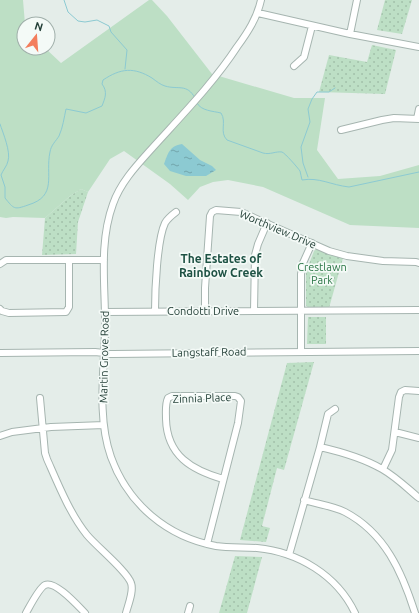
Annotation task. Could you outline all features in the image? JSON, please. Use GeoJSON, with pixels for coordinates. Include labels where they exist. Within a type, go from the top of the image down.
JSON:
{"type":"FeatureCollection","features":[{"type":"Feature","properties":{"kind":"street","name":"Martin Grove Road"},"geometry":{"type":"LineString","coordinates":[[261,0],[258,13],[253,24],[228,62],[207,88],[129,175],[118,192],[111,208],[107,224],[104,260],[104,424],[114,466],[127,489],[138,504],[155,519],[172,531],[189,539],[206,544],[223,547],[267,549],[289,555],[308,564],[330,578],[345,596],[355,613]]}},
{"type":"Feature","properties":{"kind":"street"},"geometry":{"type":"LineString","coordinates":[[350,34],[357,0]]}},
{"type":"Feature","properties":{"kind":"street"},"geometry":{"type":"LineString","coordinates":[[258,13],[312,26],[419,47]]}},
{"type":"Feature","properties":{"kind":"street"},"geometry":{"type":"LineString","coordinates":[[294,66],[304,56],[312,26]]}},
{"type":"Feature","properties":{"kind":"street"},"geometry":{"type":"LineString","coordinates":[[341,130],[394,118],[418,119],[419,109]]}},
{"type":"Feature","properties":{"kind":"street","name":"Worthview Drive"},"geometry":{"type":"LineString","coordinates":[[205,312],[205,288],[212,212],[216,210],[241,212],[334,252],[353,257],[383,261],[419,263]]}},
{"type":"Feature","properties":{"kind":"street"},"geometry":{"type":"LineString","coordinates":[[155,312],[161,234],[168,218],[176,212]]}},
{"type":"Feature","properties":{"kind":"street"},"geometry":{"type":"LineString","coordinates":[[254,311],[255,255],[267,223]]}},
{"type":"Feature","properties":{"kind":"street"},"geometry":{"type":"LineString","coordinates":[[301,352],[302,269],[312,243]]}},
{"type":"Feature","properties":{"kind":"street"},"geometry":{"type":"LineString","coordinates":[[0,309],[9,313],[66,312],[69,310],[69,260]]}},
{"type":"Feature","properties":{"kind":"street"},"geometry":{"type":"LineString","coordinates":[[1,262],[104,260]]}},
{"type":"Feature","properties":{"kind":"street"},"geometry":{"type":"LineString","coordinates":[[301,311],[419,310]]}},
{"type":"Feature","properties":{"kind":"street","name":"Condotti Drive"},"geometry":{"type":"LineString","coordinates":[[105,312],[301,311]]}},
{"type":"Feature","properties":{"kind":"street","name":"Langstaff Road"},"geometry":{"type":"LineString","coordinates":[[0,353],[95,352],[113,354],[419,351]]}},
{"type":"Feature","properties":{"kind":"street"},"geometry":{"type":"LineString","coordinates":[[383,469],[392,450],[399,397],[401,392],[405,390],[419,391]]}},
{"type":"Feature","properties":{"kind":"street","name":"Zinnia Place"},"geometry":{"type":"LineString","coordinates":[[206,544],[238,423],[241,408],[240,399],[235,396],[172,396],[168,398],[166,404],[167,428],[172,444],[177,452],[193,468],[203,473],[223,479]]}},
{"type":"Feature","properties":{"kind":"street"},"geometry":{"type":"LineString","coordinates":[[40,398],[46,459],[77,520],[88,536],[131,582],[132,588],[126,613]]}},
{"type":"Feature","properties":{"kind":"street"},"geometry":{"type":"LineString","coordinates":[[289,555],[328,414],[335,409]]}},
{"type":"Feature","properties":{"kind":"street"},"geometry":{"type":"LineString","coordinates":[[0,436],[12,432],[43,428],[104,424]]}},
{"type":"Feature","properties":{"kind":"street"},"geometry":{"type":"LineString","coordinates":[[395,432],[419,438]]}},
{"type":"Feature","properties":{"kind":"street"},"geometry":{"type":"LineString","coordinates":[[320,446],[362,459],[383,469],[419,498]]}},
{"type":"Feature","properties":{"kind":"street"},"geometry":{"type":"LineString","coordinates":[[304,500],[344,512],[366,524],[383,544],[399,570],[415,613]]}},
{"type":"Feature","properties":{"kind":"street"},"geometry":{"type":"LineString","coordinates":[[26,613],[46,584],[51,584],[64,593],[85,613]]}},
{"type":"Feature","properties":{"kind":"street"},"geometry":{"type":"LineString","coordinates":[[188,613],[190,606]]}},
{"type":"Feature","properties":{"kind":"green space"},"geometry":{"type":"Polygon","coordinates":[[[0,0],[23,0],[24,16],[16,16],[16,56],[54,56],[61,63],[149,0],[152,0],[167,16],[212,74],[294,98],[325,98],[317,150],[338,179],[380,176],[419,165],[419,228],[350,225],[263,187],[228,180],[213,182],[200,187],[188,200],[170,184],[124,151],[110,159],[88,192],[81,189],[70,196],[45,218],[0,217],[0,0]]]}},
{"type":"Feature","properties":{"kind":"green space"},"geometry":{"type":"Polygon","coordinates":[[[385,0],[412,0],[402,34],[377,30],[385,0]]]}},
{"type":"Feature","properties":{"kind":"green space"},"geometry":{"type":"Polygon","coordinates":[[[372,45],[396,50],[385,94],[319,92],[329,55],[367,62],[372,45]]]}},
{"type":"Feature","properties":{"kind":"green space"},"geometry":{"type":"Polygon","coordinates":[[[81,189],[88,192],[78,222],[76,254],[42,255],[45,218],[70,196],[81,189]]]}},
{"type":"Feature","properties":{"kind":"green space","name":"Crestlawn Park"},"geometry":{"type":"Polygon","coordinates":[[[317,249],[343,258],[329,308],[308,308],[306,305],[306,272],[314,251],[317,249]]]}},
{"type":"Feature","properties":{"kind":"green space"},"geometry":{"type":"Polygon","coordinates":[[[308,317],[326,317],[326,344],[307,344],[308,317]]]}},
{"type":"Feature","properties":{"kind":"green space"},"geometry":{"type":"Polygon","coordinates":[[[314,362],[284,470],[277,468],[262,526],[270,528],[266,542],[240,540],[287,363],[314,362]]]}},
{"type":"Feature","properties":{"kind":"green space"},"geometry":{"type":"Polygon","coordinates":[[[235,556],[262,557],[247,613],[219,613],[235,556]]]}},
{"type":"Feature","properties":{"kind":"water"},"geometry":{"type":"Polygon","coordinates":[[[182,144],[200,160],[212,166],[216,170],[206,176],[186,176],[170,171],[164,164],[168,154],[174,147],[182,144]]]}},
{"type":"Feature","properties":{"kind":"waterway"},"geometry":{"type":"LineString","coordinates":[[64,0],[68,12],[78,21],[85,22],[97,20],[109,26],[111,32],[127,50],[125,69]]}},
{"type":"Feature","properties":{"kind":"waterway"},"geometry":{"type":"LineString","coordinates":[[0,124],[9,157],[1,175],[5,187],[5,198],[15,208],[20,208],[37,201],[47,190],[49,161],[52,145],[59,136],[66,109],[86,113],[102,106],[105,95],[105,90],[102,84],[103,80],[122,71],[128,70],[139,72],[163,85],[189,90],[195,98]]}},
{"type":"Feature","properties":{"kind":"waterway"},"geometry":{"type":"LineString","coordinates":[[308,177],[303,163],[301,147],[310,122],[308,109],[317,92],[329,92],[335,88]]}},
{"type":"Feature","properties":{"kind":"waterway"},"geometry":{"type":"LineString","coordinates":[[197,103],[201,108],[221,113],[223,116],[223,130],[227,140],[263,153],[268,154],[282,152],[300,171],[302,180],[320,180],[349,187],[419,172]]}},
{"type":"Feature","properties":{"kind":"district","name":"The Estates of Rainbow Creek"},"geometry":{"type":"Point","coordinates":[221,266]}}]}
